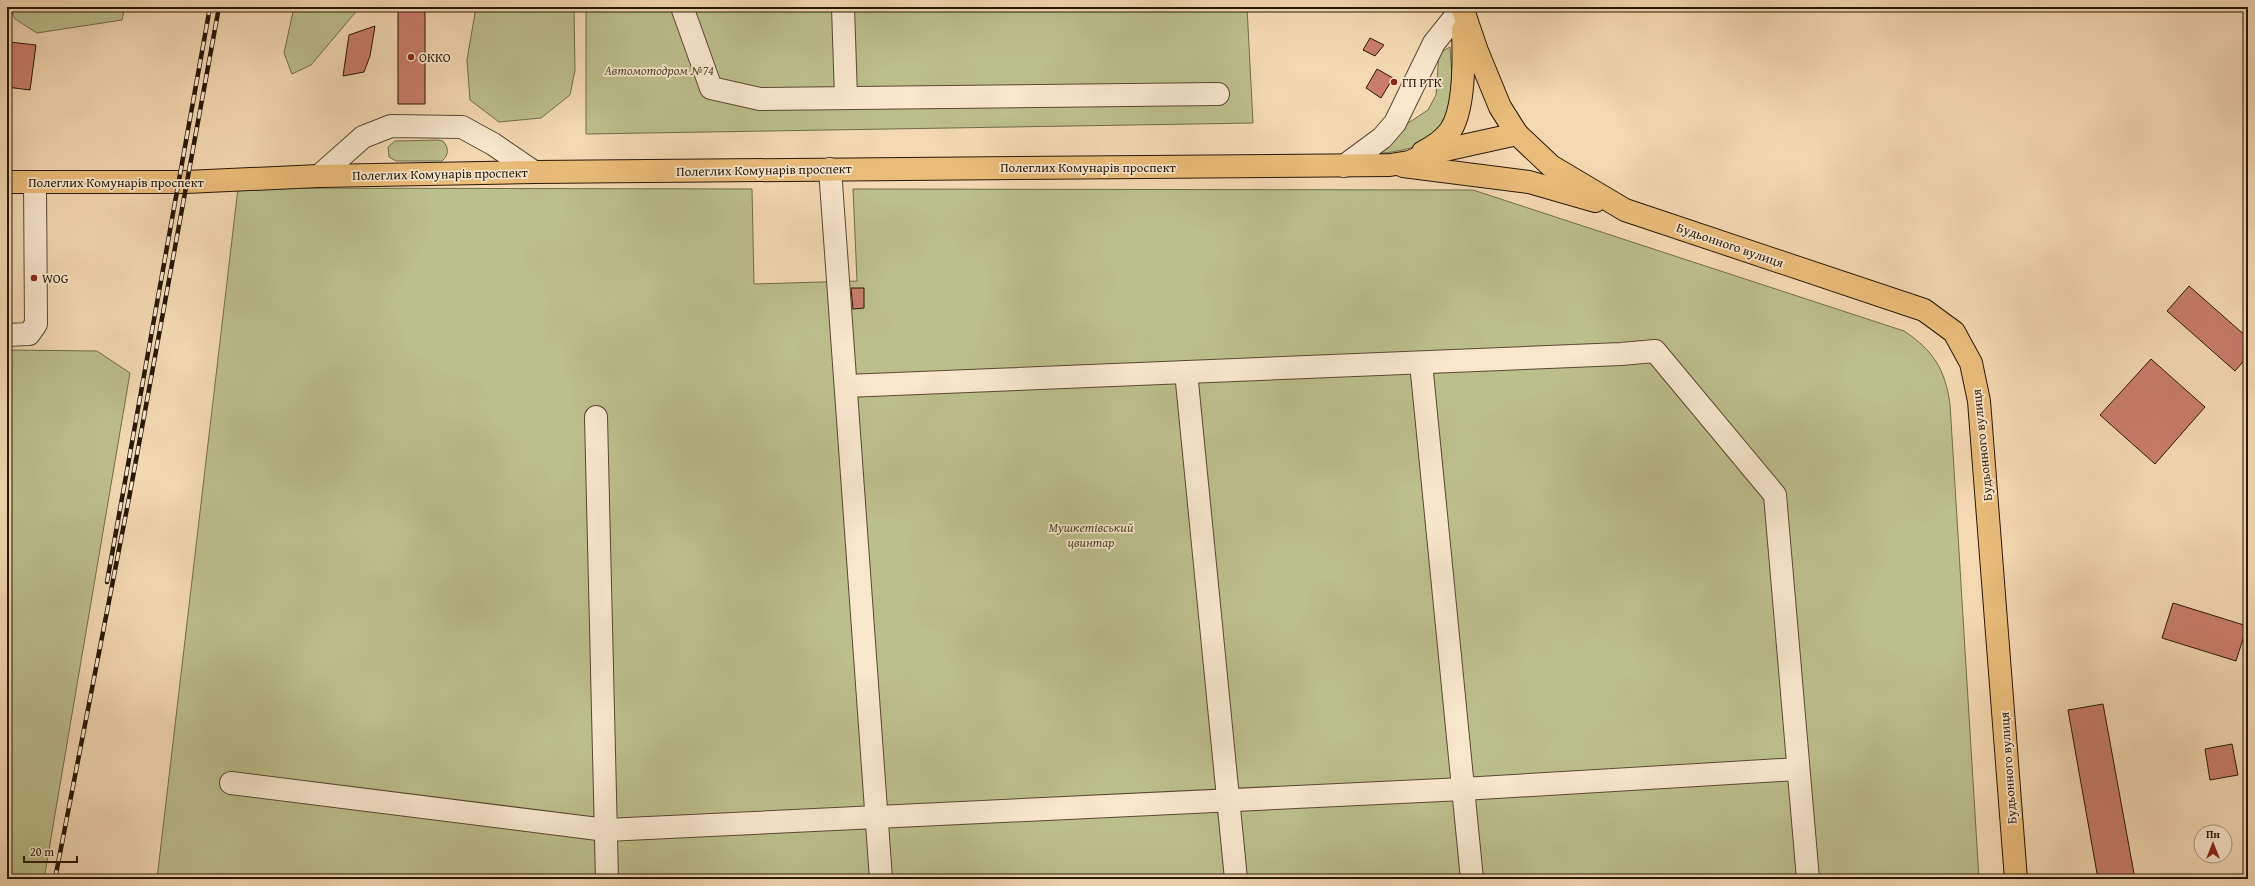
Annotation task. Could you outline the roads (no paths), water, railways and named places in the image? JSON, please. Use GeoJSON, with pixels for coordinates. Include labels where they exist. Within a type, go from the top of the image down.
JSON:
{"type":"FeatureCollection","features":[{"type":"Feature","properties":{"kind":"main road","name":"Будьонного вулиця"},"geometry":{"type":"LineString","coordinates":[[1462,7],[1489,82],[1500,106],[1517,134],[1551,166],[1625,210],[1924,310],[1954,332],[1971,363],[1979,401],[2016,879]]}},
{"type":"Feature","properties":{"kind":"main road"},"geometry":{"type":"LineString","coordinates":[[1390,165],[1430,148],[1450,130],[1455,122],[1459,102],[1464,54],[1462,7]]}},
{"type":"Feature","properties":{"kind":"main road","name":"Полеглих Комунарів проспект"},"geometry":{"type":"LineString","coordinates":[[7,182],[186,182],[319,176],[534,172],[1390,165],[1409,162],[1431,154],[1517,134]]}},
{"type":"Feature","properties":{"kind":"main road"},"geometry":{"type":"LineString","coordinates":[[1390,165],[1492,176],[1529,182],[1625,210]]}},
{"type":"Feature","properties":{"kind":"lane"},"geometry":{"type":"LineString","coordinates":[[682,7],[711,88],[760,99],[1218,94]]}},
{"type":"Feature","properties":{"kind":"lane"},"geometry":{"type":"LineString","coordinates":[[843,7],[846,98]]}},
{"type":"Feature","properties":{"kind":"lane"},"geometry":{"type":"LineString","coordinates":[[1344,166],[1382,138],[1395,123],[1434,43],[1462,7]]}},
{"type":"Feature","properties":{"kind":"lane"},"geometry":{"type":"LineString","coordinates":[[319,176],[363,137],[391,126],[415,125],[462,127],[493,144],[534,172]]}},
{"type":"Feature","properties":{"kind":"lane"},"geometry":{"type":"LineString","coordinates":[[830,169],[881,879]]}},
{"type":"Feature","properties":{"kind":"lane"},"geometry":{"type":"LineString","coordinates":[[7,335],[29,334],[36,324],[35,182]]}},
{"type":"Feature","properties":{"kind":"lane"},"geometry":{"type":"LineString","coordinates":[[846,386],[1421,363],[1621,354],[1655,351],[1775,495],[1808,879]]}},
{"type":"Feature","properties":{"kind":"lane"},"geometry":{"type":"LineString","coordinates":[[1421,363],[1472,879]]}},
{"type":"Feature","properties":{"kind":"lane"},"geometry":{"type":"LineString","coordinates":[[1186,372],[1236,879]]}},
{"type":"Feature","properties":{"kind":"lane"},"geometry":{"type":"LineString","coordinates":[[596,417],[608,879]]}},
{"type":"Feature","properties":{"kind":"lane"},"geometry":{"type":"LineString","coordinates":[[231,783],[606,830],[1463,790],[1798,769]]}},
{"type":"Feature","properties":{"kind":"railway"},"geometry":{"type":"LineString","coordinates":[[107,582],[210,7]]}},
{"type":"Feature","properties":{"kind":"railway"},"geometry":{"type":"LineString","coordinates":[[55,879],[130,493],[219,7]]}},
{"type":"Feature","properties":{"kind":"place","name":"ОККО"},"geometry":{"type":"Point","coordinates":[411,57]}},
{"type":"Feature","properties":{"kind":"place","name":"ГП РТК"},"geometry":{"type":"Point","coordinates":[1394,82]}},
{"type":"Feature","properties":{"kind":"place","name":"WOG"},"geometry":{"type":"Point","coordinates":[34,278]}},
{"type":"Feature","properties":{"kind":"park label","name":"Автомотодром №74"},"geometry":{"type":"Point","coordinates":[659,70]}},
{"type":"Feature","properties":{"kind":"park label","name":"Мушкетівський цвинтар"},"geometry":{"type":"Point","coordinates":[1091,534]}}]}
